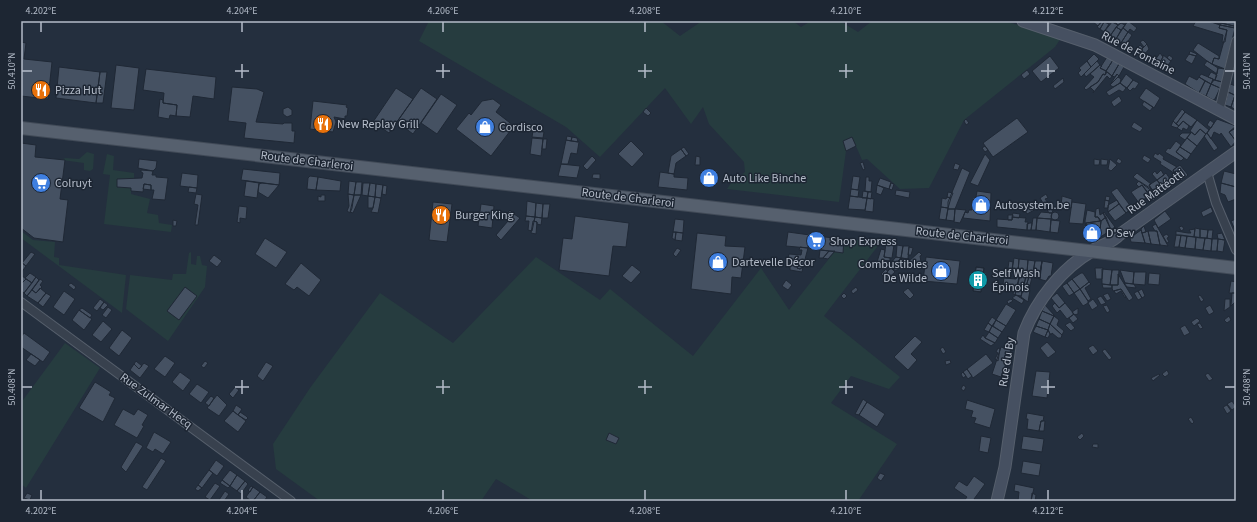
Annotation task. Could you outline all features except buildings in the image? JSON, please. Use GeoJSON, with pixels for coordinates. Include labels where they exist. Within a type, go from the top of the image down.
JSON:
{"type":"FeatureCollection","features":[{"type":"Feature","properties":{"kind":"main road","name":"Route de Charleroi"},"geometry":{"type":"LineString","coordinates":[[21,128],[1236,268]]}},
{"type":"Feature","properties":{"kind":"street","name":"Rue de Fontaine"},"geometry":{"type":"LineString","coordinates":[[1023,21],[1095,45],[1236,119]]}},
{"type":"Feature","properties":{"kind":"street"},"geometry":{"type":"LineString","coordinates":[[1219,111],[1236,41]]}},
{"type":"Feature","properties":{"kind":"street","name":"Rue Mattéotti"},"geometry":{"type":"LineString","coordinates":[[1091,251],[1114,240],[1236,152]]}},
{"type":"Feature","properties":{"kind":"street"},"geometry":{"type":"LineString","coordinates":[[1207,172],[1216,203],[1236,250]]}},
{"type":"Feature","properties":{"kind":"street","name":"Rue du By"},"geometry":{"type":"LineString","coordinates":[[997,501],[1005,466],[1022,346],[1028,321],[1043,296],[1070,268],[1091,251]]}},
{"type":"Feature","properties":{"kind":"street","name":"Rue Zulmar Hecq"},"geometry":{"type":"LineString","coordinates":[[21,302],[291,501]]}},
{"type":"Feature","properties":{"kind":"green space"},"geometry":{"type":"Polygon","coordinates":[[[429,21],[661,21],[680,36],[702,21],[793,21],[801,27],[811,21],[840,21],[858,32],[872,21],[1005,21],[1061,38],[1055,47],[964,120],[929,188],[900,189],[867,159],[862,160],[852,137],[843,141],[846,151],[839,202],[727,189],[731,183],[745,172],[744,162],[709,124],[703,107],[691,124],[665,88],[600,157],[566,127],[419,41],[429,21]]]}},
{"type":"Feature","properties":{"kind":"green space"},"geometry":{"type":"Polygon","coordinates":[[[87,152],[94,154],[93,169],[90,171],[84,170],[84,163],[62,160],[65,158],[79,159],[87,152]]]}},
{"type":"Feature","properties":{"kind":"green space"},"geometry":{"type":"Polygon","coordinates":[[[107,154],[114,156],[113,170],[134,173],[134,179],[117,179],[117,187],[131,188],[131,194],[150,199],[147,213],[158,215],[159,223],[172,225],[171,232],[104,224],[110,175],[103,174],[107,154]]]}},
{"type":"Feature","properties":{"kind":"green space"},"geometry":{"type":"Polygon","coordinates":[[[21,231],[33,240],[55,242],[54,257],[59,258],[59,265],[126,275],[122,313],[21,238],[21,231]]]}},
{"type":"Feature","properties":{"kind":"green space"},"geometry":{"type":"Polygon","coordinates":[[[844,239],[881,242],[824,316],[900,377],[889,389],[851,376],[831,403],[897,444],[858,501],[533,501],[496,479],[481,501],[320,501],[276,469],[273,444],[310,388],[380,293],[453,343],[536,257],[600,300],[610,289],[693,356],[761,268],[789,310],[835,251],[843,253],[844,239]]]}},
{"type":"Feature","properties":{"kind":"green space"},"geometry":{"type":"Polygon","coordinates":[[[191,252],[191,264],[196,265],[197,256],[200,256],[202,265],[207,266],[205,287],[168,341],[126,309],[130,275],[172,280],[173,274],[186,274],[189,253],[191,252]],[[185,287],[167,311],[179,320],[197,296],[185,287]]]}},
{"type":"Feature","properties":{"kind":"green space"},"geometry":{"type":"Polygon","coordinates":[[[65,343],[100,368],[26,488],[21,484],[21,399],[23,400],[65,343]]]}},
{"type":"Feature","properties":{"kind":"place","name":"Pizza Hut"},"geometry":{"type":"Point","coordinates":[41,90]}},
{"type":"Feature","properties":{"kind":"place","name":"New Replay Grill"},"geometry":{"type":"Point","coordinates":[323,124]}},
{"type":"Feature","properties":{"kind":"place","name":"Cordisco"},"geometry":{"type":"Point","coordinates":[485,127]}},
{"type":"Feature","properties":{"kind":"place","name":"Auto Like Binche"},"geometry":{"type":"Point","coordinates":[709,178]}},
{"type":"Feature","properties":{"kind":"place","name":"Colruyt"},"geometry":{"type":"Point","coordinates":[41,183]}},
{"type":"Feature","properties":{"kind":"place","name":"Autosystem.be"},"geometry":{"type":"Point","coordinates":[981,205]}},
{"type":"Feature","properties":{"kind":"place","name":"Burger King"},"geometry":{"type":"Point","coordinates":[441,215]}},
{"type":"Feature","properties":{"kind":"place","name":"D'Sev"},"geometry":{"type":"Point","coordinates":[1092,233]}},
{"type":"Feature","properties":{"kind":"place","name":"Shop Express"},"geometry":{"type":"Point","coordinates":[816,241]}},
{"type":"Feature","properties":{"kind":"place","name":"Dartevelle Décor"},"geometry":{"type":"Point","coordinates":[718,262]}},
{"type":"Feature","properties":{"kind":"place","name":"Combustibles De Wilde"},"geometry":{"type":"Point","coordinates":[941,271]}},
{"type":"Feature","properties":{"kind":"place","name":"Self Wash Épinois"},"geometry":{"type":"Point","coordinates":[978,280]}}]}
